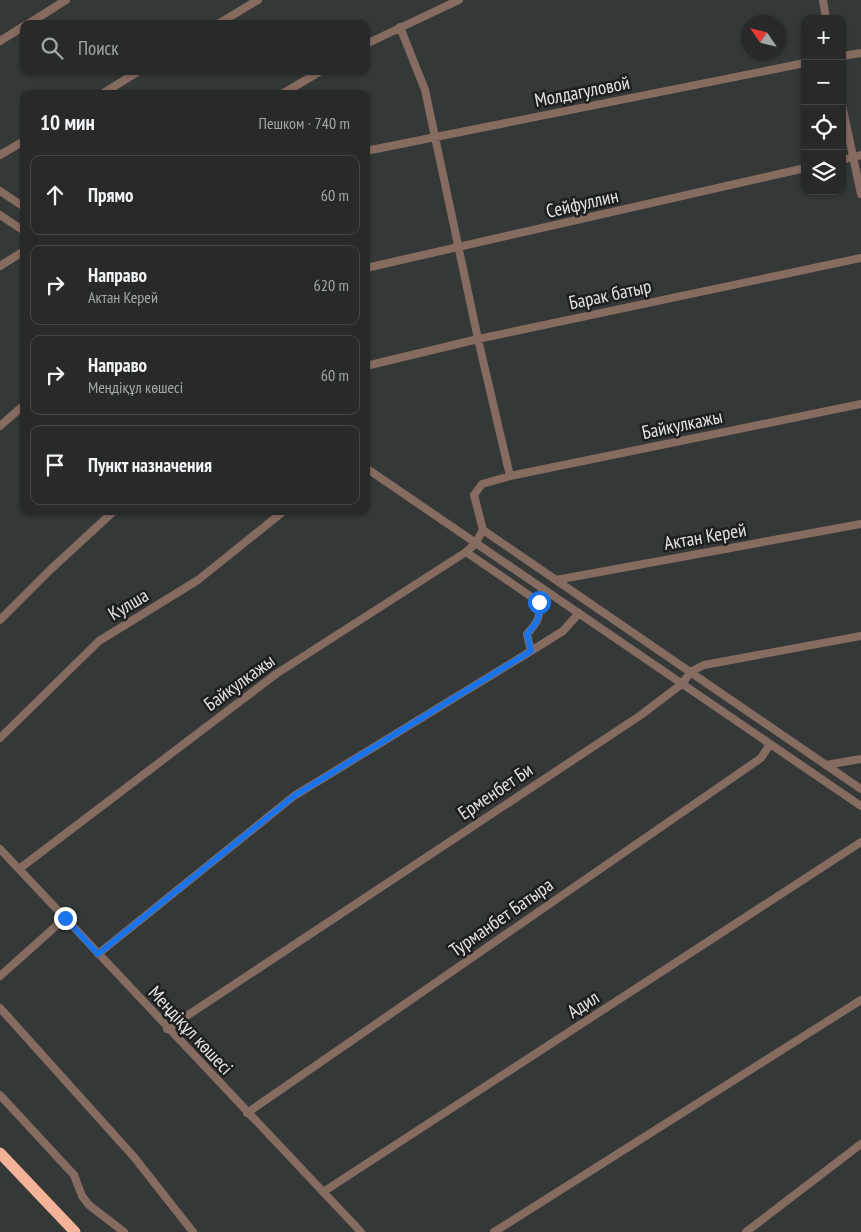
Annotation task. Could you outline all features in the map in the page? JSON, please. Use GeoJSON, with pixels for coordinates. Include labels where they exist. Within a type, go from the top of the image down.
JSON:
{"type":"FeatureCollection","features":[{"type":"Feature","properties":{"kind":"highway"},"geometry":{"type":"LineString","coordinates":[[0,1153],[75,1232]]}},
{"type":"Feature","properties":{"kind":"street"},"geometry":{"type":"LineString","coordinates":[[34,20],[66,0]]}},
{"type":"Feature","properties":{"kind":"street"},"geometry":{"type":"LineString","coordinates":[[225,20],[258,0]]}},
{"type":"Feature","properties":{"kind":"street"},"geometry":{"type":"LineString","coordinates":[[370,42],[459,0]]}},
{"type":"Feature","properties":{"kind":"street"},"geometry":{"type":"LineString","coordinates":[[823,0],[825,15]]}},
{"type":"Feature","properties":{"kind":"street"},"geometry":{"type":"LineString","coordinates":[[400,27],[425,90],[478,339],[510,476]]}},
{"type":"Feature","properties":{"kind":"street"},"geometry":{"type":"LineString","coordinates":[[0,41],[20,28]]}},
{"type":"Feature","properties":{"kind":"street"},"geometry":{"type":"LineString","coordinates":[[846,55],[861,53]]}},
{"type":"Feature","properties":{"kind":"street","name":"Молдагуловой"},"geometry":{"type":"LineString","coordinates":[[370,150],[801,64]]}},
{"type":"Feature","properties":{"kind":"street"},"geometry":{"type":"LineString","coordinates":[[108,90],[133,75]]}},
{"type":"Feature","properties":{"kind":"street"},"geometry":{"type":"LineString","coordinates":[[289,90],[314,75]]}},
{"type":"Feature","properties":{"kind":"street"},"geometry":{"type":"LineString","coordinates":[[842,105],[857,156],[861,194]]}},
{"type":"Feature","properties":{"kind":"street"},"geometry":{"type":"LineString","coordinates":[[0,155],[20,143]]}},
{"type":"Feature","properties":{"kind":"street","name":"Сейфуллин"},"geometry":{"type":"LineString","coordinates":[[370,267],[801,169]]}},
{"type":"Feature","properties":{"kind":"street"},"geometry":{"type":"LineString","coordinates":[[0,191],[20,204]]}},
{"type":"Feature","properties":{"kind":"street"},"geometry":{"type":"LineString","coordinates":[[0,215],[20,228]]}},
{"type":"Feature","properties":{"kind":"street"},"geometry":{"type":"LineString","coordinates":[[0,266],[20,254]]}},
{"type":"Feature","properties":{"kind":"street","name":"Барак батыр"},"geometry":{"type":"LineString","coordinates":[[370,365],[478,339],[861,258]]}},
{"type":"Feature","properties":{"kind":"street","name":"Байкулкажы"},"geometry":{"type":"LineString","coordinates":[[18,869],[276,674],[476,544],[483,530],[474,501],[477,490],[482,484],[510,476],[861,404]]}},
{"type":"Feature","properties":{"kind":"street"},"geometry":{"type":"LineString","coordinates":[[0,426],[20,408]]}},
{"type":"Feature","properties":{"kind":"street"},"geometry":{"type":"LineString","coordinates":[[370,471],[861,806]]}},
{"type":"Feature","properties":{"kind":"street"},"geometry":{"type":"LineString","coordinates":[[0,620],[50,570],[110,515]]}},
{"type":"Feature","properties":{"kind":"street","name":"Кулша"},"geometry":{"type":"LineString","coordinates":[[0,738],[99,641],[198,580],[279,515]]}},
{"type":"Feature","properties":{"kind":"street","name":"Актан Керей"},"geometry":{"type":"LineString","coordinates":[[556,580],[861,524]]}},
{"type":"Feature","properties":{"kind":"street"},"geometry":{"type":"LineString","coordinates":[[483,530],[861,789]]}},
{"type":"Feature","properties":{"kind":"street"},"geometry":{"type":"LineString","coordinates":[[466,552],[539,602],[538,624],[527,634],[531,651]]}},
{"type":"Feature","properties":{"kind":"street"},"geometry":{"type":"LineString","coordinates":[[98,954],[294,796],[563,631],[579,613]]}},
{"type":"Feature","properties":{"kind":"street"},"geometry":{"type":"LineString","coordinates":[[690,672],[704,665],[861,636]]}},
{"type":"Feature","properties":{"kind":"street","name":"Ерменбет Би"},"geometry":{"type":"LineString","coordinates":[[167,1029],[640,714],[683,683],[690,672]]}},
{"type":"Feature","properties":{"kind":"street","name":"Турманбет Батыра"},"geometry":{"type":"LineString","coordinates":[[247,1113],[761,758],[770,744]]}},
{"type":"Feature","properties":{"kind":"street"},"geometry":{"type":"LineString","coordinates":[[826,765],[861,759]]}},
{"type":"Feature","properties":{"kind":"street","name":"Адил"},"geometry":{"type":"LineString","coordinates":[[323,1192],[861,842]]}},
{"type":"Feature","properties":{"kind":"street","name":"Меңдіқұл көшесі"},"geometry":{"type":"LineString","coordinates":[[0,849],[167,1029],[361,1232]]}},
{"type":"Feature","properties":{"kind":"street"},"geometry":{"type":"LineString","coordinates":[[0,976],[65,918]]}},
{"type":"Feature","properties":{"kind":"street"},"geometry":{"type":"LineString","coordinates":[[494,1232],[861,1000]]}},
{"type":"Feature","properties":{"kind":"street"},"geometry":{"type":"LineString","coordinates":[[0,1008],[134,1157],[193,1232]]}},
{"type":"Feature","properties":{"kind":"street"},"geometry":{"type":"LineString","coordinates":[[0,1096],[74,1175],[82,1196],[89,1205],[124,1232]]}},
{"type":"Feature","properties":{"kind":"street"},"geometry":{"type":"LineString","coordinates":[[746,1232],[861,1144]]}},
{"type":"Feature","properties":{"kind":"route"},"geometry":{"type":"LineString","coordinates":[[65,918],[98,954],[294,796],[531,651],[527,634],[538,624],[539,602]]}}]}
